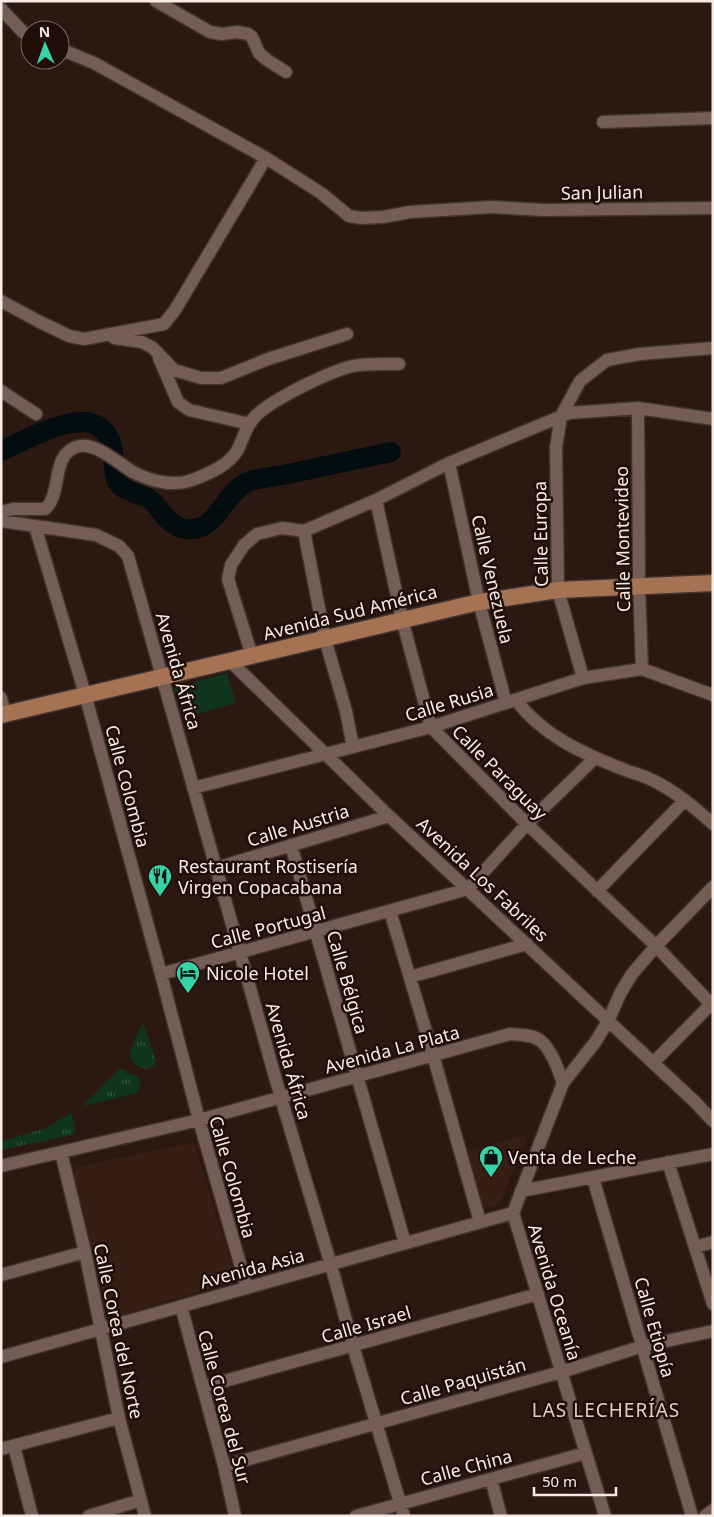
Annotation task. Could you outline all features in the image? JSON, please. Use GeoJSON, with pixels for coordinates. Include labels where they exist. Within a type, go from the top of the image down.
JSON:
{"type":"FeatureCollection","features":[{"type":"Feature","properties":{"kind":"main road","name":"Avenida Sud América"},"geometry":{"type":"LineString","coordinates":[[3,715],[479,602],[558,590],[713,583]]}},
{"type":"Feature","properties":{"kind":"street"},"geometry":{"type":"LineString","coordinates":[[156,1],[210,32],[248,34],[252,37],[259,53],[286,72]]}},
{"type":"Feature","properties":{"kind":"street"},"geometry":{"type":"LineString","coordinates":[[1,10],[20,29]]}},
{"type":"Feature","properties":{"kind":"street","name":"San Julian"},"geometry":{"type":"LineString","coordinates":[[70,53],[94,63],[266,158],[321,193],[349,216],[361,218],[383,217],[410,212],[492,207],[543,210],[713,208]]}},
{"type":"Feature","properties":{"kind":"street"},"geometry":{"type":"LineString","coordinates":[[603,122],[713,118]]}},
{"type":"Feature","properties":{"kind":"street"},"geometry":{"type":"LineString","coordinates":[[1,301],[69,336],[84,340],[164,324],[175,310],[266,158]]}},
{"type":"Feature","properties":{"kind":"street"},"geometry":{"type":"LineString","coordinates":[[104,336],[142,342],[156,351],[174,370],[183,374],[201,378],[221,378],[268,359],[347,334]]}},
{"type":"Feature","properties":{"kind":"street"},"geometry":{"type":"LineString","coordinates":[[561,416],[580,382],[607,360],[640,354],[713,348]]}},
{"type":"Feature","properties":{"kind":"street"},"geometry":{"type":"LineString","coordinates":[[156,351],[178,402],[189,410],[250,424]]}},
{"type":"Feature","properties":{"kind":"street"},"geometry":{"type":"LineString","coordinates":[[1,512],[13,509],[45,509],[50,504],[53,495],[60,463],[67,452],[78,446],[99,451],[115,459],[133,472],[152,479],[182,483],[208,473],[231,460],[250,424],[260,412],[306,384],[353,366],[399,364]]}},
{"type":"Feature","properties":{"kind":"street"},"geometry":{"type":"LineString","coordinates":[[1,391],[36,414]]}},
{"type":"Feature","properties":{"kind":"street"},"geometry":{"type":"LineString","coordinates":[[252,656],[228,579],[231,565],[244,545],[257,534],[282,528],[304,532],[376,500],[449,463],[569,413],[638,408],[713,418]]}},
{"type":"Feature","properties":{"kind":"street","name":"Calle Montevideo"},"geometry":{"type":"LineString","coordinates":[[638,408],[639,586],[642,669]]}},
{"type":"Feature","properties":{"kind":"street","name":"Calle Europa"},"geometry":{"type":"LineString","coordinates":[[561,416],[556,448],[558,590],[583,678]]}},
{"type":"Feature","properties":{"kind":"street","name":"Calle Venezuela"},"geometry":{"type":"LineString","coordinates":[[449,463],[479,602],[511,701]]}},
{"type":"Feature","properties":{"kind":"street","name":"Calle Paraguay"},"geometry":{"type":"LineString","coordinates":[[376,500],[402,619],[431,727],[527,824],[656,946],[712,1003]]}},
{"type":"Feature","properties":{"kind":"street"},"geometry":{"type":"LineString","coordinates":[[1,521],[35,526]]}},
{"type":"Feature","properties":{"kind":"street","name":"Avenida África"},"geometry":{"type":"LineString","coordinates":[[35,526],[96,535],[120,546],[128,556],[281,1098],[332,1265],[353,1346],[404,1516]]}},
{"type":"Feature","properties":{"kind":"street","name":"Calle Colombia"},"geometry":{"type":"LineString","coordinates":[[35,526],[85,694],[161,974],[198,1120],[247,1288]]}},
{"type":"Feature","properties":{"kind":"street"},"geometry":{"type":"LineString","coordinates":[[304,532],[326,639],[346,711],[353,747]]}},
{"type":"Feature","properties":{"kind":"street","name":"Avenida Los Fabriles"},"geometry":{"type":"LineString","coordinates":[[230,661],[389,816],[694,1101],[713,1121]]}},
{"type":"Feature","properties":{"kind":"street","name":"Calle Rusia"},"geometry":{"type":"LineString","coordinates":[[193,788],[431,727],[583,678],[642,669],[713,695]]}},
{"type":"Feature","properties":{"kind":"street"},"geometry":{"type":"LineString","coordinates":[[1,698],[3,715]]}},
{"type":"Feature","properties":{"kind":"street"},"geometry":{"type":"LineString","coordinates":[[511,701],[568,745],[595,758],[651,779],[685,800],[711,821]]}},
{"type":"Feature","properties":{"kind":"street"},"geometry":{"type":"LineString","coordinates":[[468,889],[527,824],[595,758]]}},
{"type":"Feature","properties":{"kind":"street"},"geometry":{"type":"LineString","coordinates":[[597,891],[685,800]]}},
{"type":"Feature","properties":{"kind":"street","name":"Calle Austria"},"geometry":{"type":"LineString","coordinates":[[216,868],[389,816]]}},
{"type":"Feature","properties":{"kind":"street","name":"Calle Bélgica"},"geometry":{"type":"LineString","coordinates":[[291,845],[405,1243]]}},
{"type":"Feature","properties":{"kind":"street","name":"Avenida Oceanía"},"geometry":{"type":"LineString","coordinates":[[604,1516],[512,1213],[563,1083],[596,1041],[632,974],[656,946],[713,887]]}},
{"type":"Feature","properties":{"kind":"street","name":"Calle Portugal"},"geometry":{"type":"LineString","coordinates":[[161,974],[468,889]]}},
{"type":"Feature","properties":{"kind":"street"},"geometry":{"type":"LineString","coordinates":[[390,911],[480,1222]]}},
{"type":"Feature","properties":{"kind":"street"},"geometry":{"type":"LineString","coordinates":[[410,977],[527,944]]}},
{"type":"Feature","properties":{"kind":"street"},"geometry":{"type":"LineString","coordinates":[[653,1063],[712,1003]]}},
{"type":"Feature","properties":{"kind":"street","name":"Avenida La Plata"},"geometry":{"type":"LineString","coordinates":[[1,1166],[198,1120],[510,1034],[524,1035],[540,1040],[555,1061],[563,1083]]}},
{"type":"Feature","properties":{"kind":"street","name":"Calle Corea del Norte"},"geometry":{"type":"LineString","coordinates":[[61,1152],[86,1252],[119,1418],[145,1516]]}},
{"type":"Feature","properties":{"kind":"street"},"geometry":{"type":"LineString","coordinates":[[521,1191],[713,1154]]}},
{"type":"Feature","properties":{"kind":"street"},"geometry":{"type":"LineString","coordinates":[[668,1162],[713,1304]]}},
{"type":"Feature","properties":{"kind":"street","name":"Calle Etiopía"},"geometry":{"type":"LineString","coordinates":[[593,1178],[692,1516]]}},
{"type":"Feature","properties":{"kind":"street","name":"Avenida Asia"},"geometry":{"type":"LineString","coordinates":[[1,1357],[512,1213]]}},
{"type":"Feature","properties":{"kind":"street"},"geometry":{"type":"LineString","coordinates":[[695,1247],[713,1242]]}},
{"type":"Feature","properties":{"kind":"street"},"geometry":{"type":"LineString","coordinates":[[1,1275],[86,1252]]}},
{"type":"Feature","properties":{"kind":"street","name":"Calle Israel"},"geometry":{"type":"LineString","coordinates":[[203,1387],[538,1294]]}},
{"type":"Feature","properties":{"kind":"street","name":"Calle Corea del Sur"},"geometry":{"type":"LineString","coordinates":[[180,1306],[224,1466],[235,1516]]}},
{"type":"Feature","properties":{"kind":"street","name":"Calle Paquistán"},"geometry":{"type":"LineString","coordinates":[[224,1466],[561,1372],[643,1346],[713,1330]]}},
{"type":"Feature","properties":{"kind":"street"},"geometry":{"type":"LineString","coordinates":[[32,1516],[8,1448],[119,1418]]}},
{"type":"Feature","properties":{"kind":"street","name":"Calle China"},"geometry":{"type":"LineString","coordinates":[[356,1516],[586,1453]]}},
{"type":"Feature","properties":{"kind":"street"},"geometry":{"type":"LineString","coordinates":[[491,1479],[501,1516]]}},
{"type":"Feature","properties":{"kind":"street"},"geometry":{"type":"LineString","coordinates":[[89,1516],[141,1500]]}},
{"type":"Feature","properties":{"kind":"street"},"geometry":{"type":"LineString","coordinates":[[705,1516],[713,1510]]}},
{"type":"Feature","properties":{"kind":"shaded area","name":"Venta de Leche"},"geometry":{"type":"Polygon","coordinates":[[[524,1135],[527,1140],[498,1206],[487,1208],[481,1203],[465,1152],[524,1135]]]}},
{"type":"Feature","properties":{"kind":"shaded area"},"geometry":{"type":"Polygon","coordinates":[[[194,1142],[236,1280],[109,1319],[73,1168],[194,1142]]]}},
{"type":"Feature","properties":{"kind":"green space"},"geometry":{"type":"Polygon","coordinates":[[[227,673],[236,703],[183,718],[174,688],[227,673]]]}},
{"type":"Feature","properties":{"kind":"green space"},"geometry":{"type":"Polygon","coordinates":[[[143,1022],[156,1061],[155,1065],[148,1069],[133,1062],[131,1057],[133,1044],[143,1022]]]}},
{"type":"Feature","properties":{"kind":"green space"},"geometry":{"type":"Polygon","coordinates":[[[121,1068],[132,1075],[138,1076],[141,1086],[137,1093],[83,1106],[121,1068]]]}},
{"type":"Feature","properties":{"kind":"green space"},"geometry":{"type":"Polygon","coordinates":[[[71,1113],[75,1134],[1,1150],[1,1141],[43,1129],[71,1113]]]}},
{"type":"Feature","properties":{"kind":"waterway"},"geometry":{"type":"LineString","coordinates":[[1,451],[58,426],[89,423],[101,428],[112,445],[115,474],[118,483],[125,489],[148,498],[170,522],[186,529],[196,529],[205,525],[219,512],[231,496],[249,481],[391,452]]}},
{"type":"Feature","properties":{"kind":"place","name":"Restaurant Rostisería Virgen Copacabana"},"geometry":{"type":"Point","coordinates":[160,897]}},
{"type":"Feature","properties":{"kind":"place","name":"Nicole Hotel"},"geometry":{"type":"Point","coordinates":[188,994]}},
{"type":"Feature","properties":{"kind":"place","name":"Venta de Leche"},"geometry":{"type":"Point","coordinates":[491,1178]}},
{"type":"Feature","properties":{"kind":"district","name":"LAS LECHERÍAS"},"geometry":{"type":"Point","coordinates":[606,1410]}}]}
